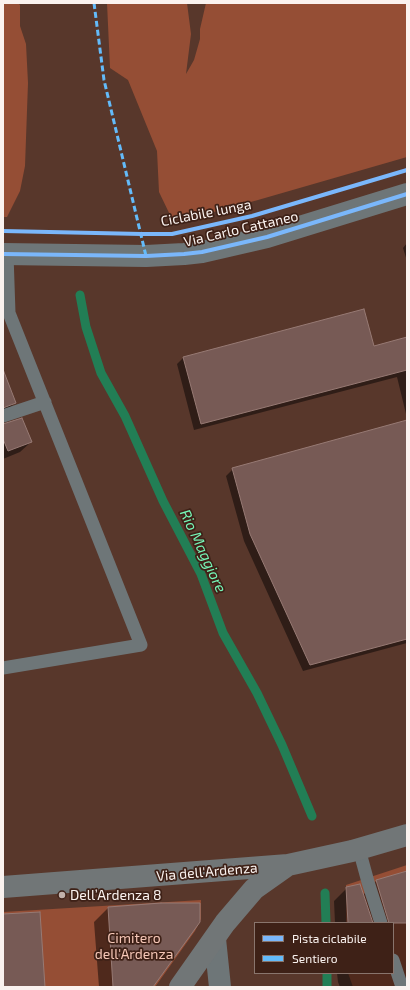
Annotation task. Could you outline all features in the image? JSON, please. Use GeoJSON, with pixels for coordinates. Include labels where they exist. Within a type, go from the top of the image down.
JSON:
{"type":"FeatureCollection","features":[{"type":"Feature","properties":{"kind":"main road","name":"Via dell'Ardenza"},"geometry":{"type":"LineString","coordinates":[[3,887],[288,865],[356,850],[407,835]]}},
{"type":"Feature","properties":{"kind":"main road"},"geometry":{"type":"LineString","coordinates":[[180,987],[225,923],[254,889],[288,865]]}},
{"type":"Feature","properties":{"kind":"street","name":"Via Carlo Cattaneo"},"geometry":{"type":"LineString","coordinates":[[5,254],[146,256],[202,252],[267,237],[407,194]]}},
{"type":"Feature","properties":{"kind":"street"},"geometry":{"type":"LineString","coordinates":[[214,939],[220,987]]}},
{"type":"Feature","properties":{"kind":"lane"},"geometry":{"type":"LineString","coordinates":[[3,668],[141,645],[9,313],[5,254]]}},
{"type":"Feature","properties":{"kind":"lane"},"geometry":{"type":"LineString","coordinates":[[3,416],[44,402]]}},
{"type":"Feature","properties":{"kind":"lane"},"geometry":{"type":"LineString","coordinates":[[356,850],[381,922]]}},
{"type":"Feature","properties":{"kind":"lane"},"geometry":{"type":"LineString","coordinates":[[394,963],[402,987]]}},
{"type":"Feature","properties":{"kind":"green space"},"geometry":{"type":"Polygon","coordinates":[[[3,3],[18,3],[20,5],[20,26],[26,44],[28,83],[25,166],[20,191],[7,217],[3,217],[3,3]]]}},
{"type":"Feature","properties":{"kind":"green space"},"geometry":{"type":"Polygon","coordinates":[[[107,3],[187,3],[191,34],[186,74],[194,60],[200,39],[200,29],[206,3],[407,3],[407,157],[188,219],[171,217],[159,192],[157,151],[128,80],[110,68],[107,3]]]}},
{"type":"Feature","properties":{"kind":"green space"},"geometry":{"type":"Polygon","coordinates":[[[407,865],[407,987],[353,987],[348,974],[394,974],[394,922],[346,922],[346,885],[407,865]]]}},
{"type":"Feature","properties":{"kind":"green space","name":"Cimitero dell'Ardenza"},"geometry":{"type":"Polygon","coordinates":[[[201,900],[201,919],[195,931],[155,987],[3,987],[3,912],[201,900]]]}},
{"type":"Feature","properties":{"kind":"building"},"geometry":{"type":"Polygon","coordinates":[[[364,309],[374,346],[407,337],[407,370],[201,424],[183,357],[364,309]]]}},
{"type":"Feature","properties":{"kind":"building"},"geometry":{"type":"Polygon","coordinates":[[[4,372],[16,403],[3,408],[3,373],[4,372]]]}},
{"type":"Feature","properties":{"kind":"building"},"geometry":{"type":"Polygon","coordinates":[[[22,418],[32,442],[8,451],[3,439],[3,424],[22,418]]]}},
{"type":"Feature","properties":{"kind":"building"},"geometry":{"type":"Polygon","coordinates":[[[407,420],[407,639],[310,665],[250,534],[232,468],[407,420]]]}},
{"type":"Feature","properties":{"kind":"building"},"geometry":{"type":"Polygon","coordinates":[[[407,871],[407,923],[389,922],[376,880],[407,871]]]}},
{"type":"Feature","properties":{"kind":"building"},"geometry":{"type":"Polygon","coordinates":[[[360,884],[373,922],[348,922],[346,887],[360,884]]]}},
{"type":"Feature","properties":{"kind":"building"},"geometry":{"type":"Polygon","coordinates":[[[161,903],[200,903],[200,922],[153,987],[113,987],[108,907],[161,903]]]}},
{"type":"Feature","properties":{"kind":"building"},"geometry":{"type":"Polygon","coordinates":[[[40,912],[45,987],[3,987],[3,914],[40,912]]]}},
{"type":"Feature","properties":{"kind":"waterway","name":"Rio Maggiore"},"geometry":{"type":"LineString","coordinates":[[80,295],[86,327],[101,373],[125,416],[163,501],[201,574],[223,633],[257,693],[282,745],[312,816]]}},
{"type":"Feature","properties":{"kind":"waterway","name":"Rio Maggiore"},"geometry":{"type":"LineString","coordinates":[[325,893],[326,922]]}},
{"type":"Feature","properties":{"kind":"waterway","name":"Rio Maggiore"},"geometry":{"type":"LineString","coordinates":[[327,974],[327,987]]}},
{"type":"Feature","properties":{"kind":"marked path"},"geometry":{"type":"LineString","coordinates":[[94,3],[104,80],[146,256]]}},
{"type":"Feature","properties":{"kind":"cycle path","name":"Ciclabile lunga"},"geometry":{"type":"LineString","coordinates":[[3,231],[172,234],[252,216],[407,170]]}},
{"type":"Feature","properties":{"kind":"cycle path"},"geometry":{"type":"LineString","coordinates":[[3,254],[146,256],[202,252],[267,237],[407,194]]}},
{"type":"Feature","properties":{"kind":"place","name":"Dell’Ardenza 8"},"geometry":{"type":"Point","coordinates":[62,895]}}]}
